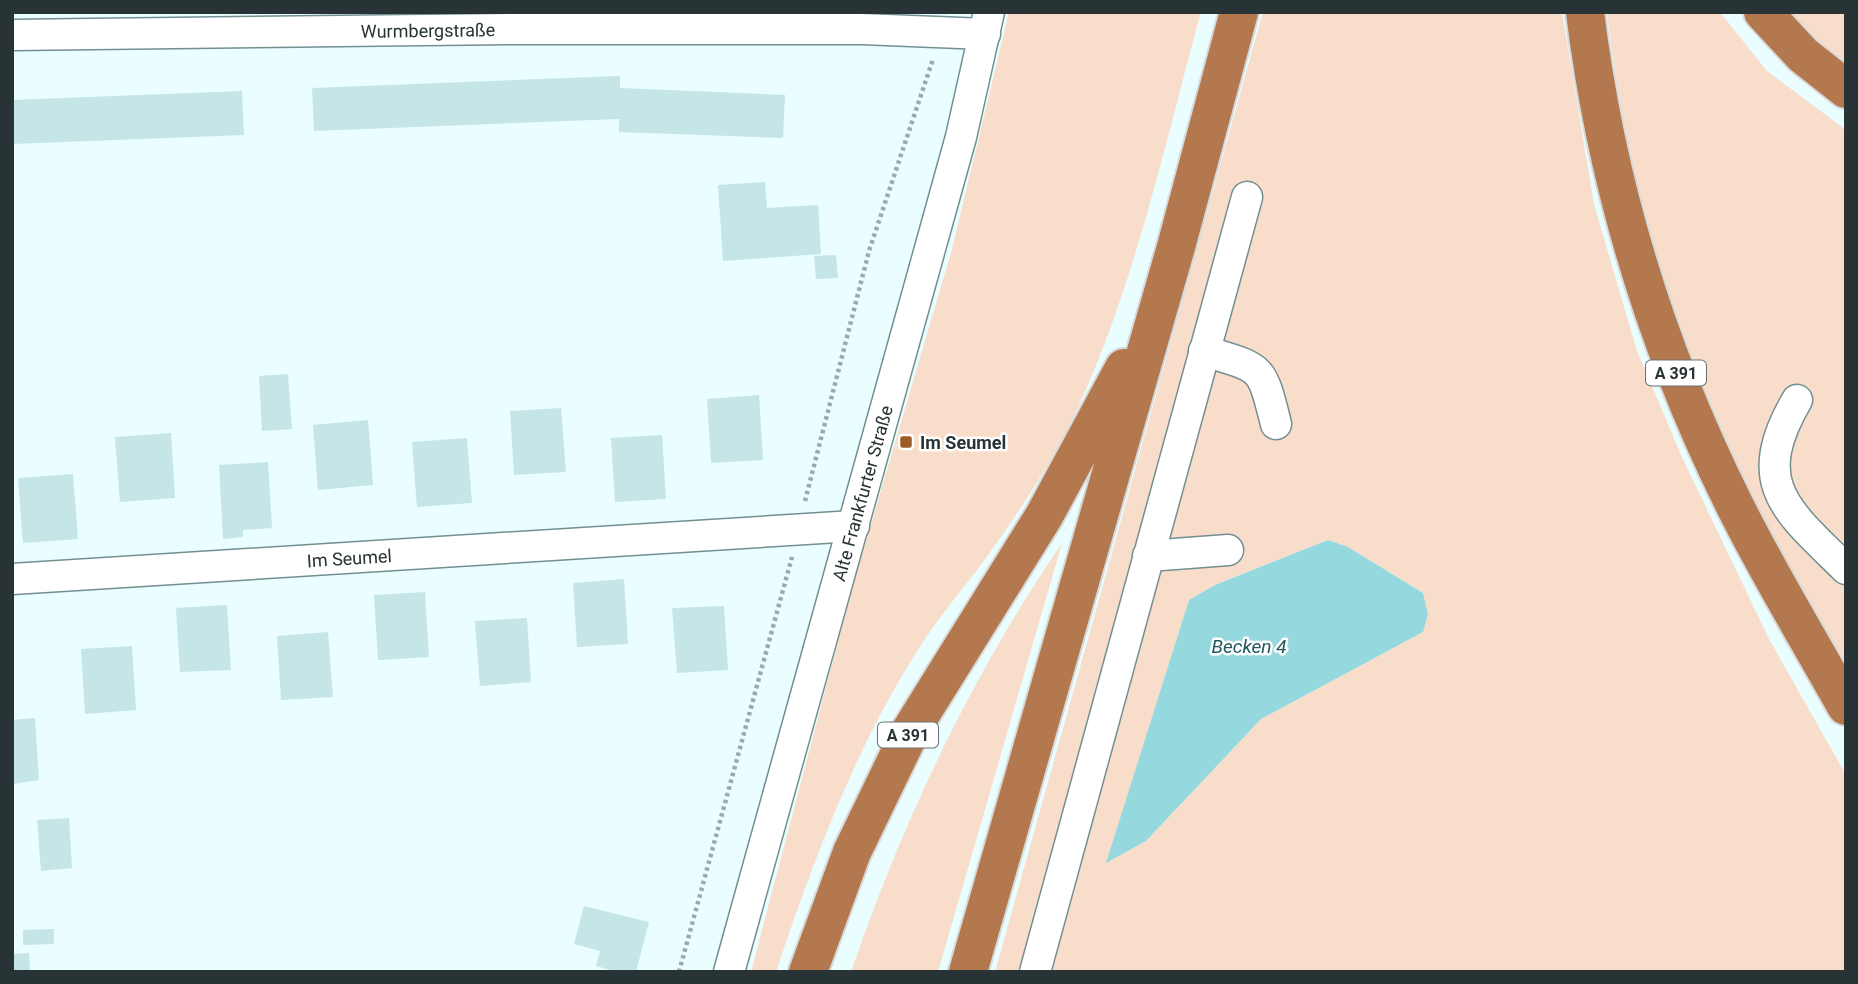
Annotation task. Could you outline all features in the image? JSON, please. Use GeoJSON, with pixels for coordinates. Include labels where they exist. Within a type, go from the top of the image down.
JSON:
{"type":"FeatureCollection","features":[{"type":"Feature","properties":{"kind":"highway","name":"A 391"},"geometry":{"type":"LineString","coordinates":[[808,972],[827,915],[880,790],[911,730],[1044,516],[1143,331],[1175,247],[1239,12]]}},
{"type":"Feature","properties":{"kind":"highway","name":"A 391"},"geometry":{"type":"LineString","coordinates":[[1585,12],[1593,80],[1628,238],[1673,366],[1734,504],[1846,706]]}},
{"type":"Feature","properties":{"kind":"highway"},"geometry":{"type":"LineString","coordinates":[[1763,12],[1803,55],[1846,89]]}},
{"type":"Feature","properties":{"kind":"highway"},"geometry":{"type":"LineString","coordinates":[[968,972],[1175,247]]}},
{"type":"Feature","properties":{"kind":"street","name":"Wurmbergstraße"},"geometry":{"type":"LineString","coordinates":[[30,27],[940,32],[987,23]]}},
{"type":"Feature","properties":{"kind":"street","name":"Alte Frankfurter Straße"},"geometry":{"type":"LineString","coordinates":[[729,972],[961,137],[987,23]]}},
{"type":"Feature","properties":{"kind":"street"},"geometry":{"type":"LineString","coordinates":[[1034,972],[1247,197]]}},
{"type":"Feature","properties":{"kind":"street"},"geometry":{"type":"LineString","coordinates":[[1205,351],[1254,366],[1265,379],[1276,424]]}},
{"type":"Feature","properties":{"kind":"street"},"geometry":{"type":"LineString","coordinates":[[1797,400],[1775,445],[1774,477],[1783,503],[1798,522],[1846,569]]}},
{"type":"Feature","properties":{"kind":"street","name":"Im Seumel"},"geometry":{"type":"LineString","coordinates":[[12,579],[800,527],[854,526]]}},
{"type":"Feature","properties":{"kind":"street"},"geometry":{"type":"LineString","coordinates":[[1149,556],[1228,550]]}},
{"type":"Feature","properties":{"kind":"path"},"geometry":{"type":"LineString","coordinates":[[679,972],[800,527],[809,475],[869,251],[940,32]]}},
{"type":"Feature","properties":{"kind":"shaded area"},"geometry":{"type":"Polygon","coordinates":[[[1009,12],[1201,12],[1133,259],[1100,356],[1080,403],[1048,465],[1023,505],[930,632],[878,720],[822,844],[776,972],[751,972],[851,592],[952,249],[1009,12]]]}},
{"type":"Feature","properties":{"kind":"shaded area"},"geometry":{"type":"Polygon","coordinates":[[[1263,12],[1562,12],[1594,204],[1636,348],[1681,455],[1769,639],[1846,775],[1846,972],[995,972],[1263,12]],[[1328,540],[1215,585],[1189,600],[1107,862],[1146,841],[1261,719],[1423,632],[1423,593],[1348,547],[1328,540]]]}},
{"type":"Feature","properties":{"kind":"shaded area"},"geometry":{"type":"Polygon","coordinates":[[[1607,12],[1720,12],[1767,71],[1846,130],[1846,668],[1764,525],[1734,465],[1683,340],[1644,211],[1616,79],[1607,12]]]}},
{"type":"Feature","properties":{"kind":"shaded area"},"geometry":{"type":"Polygon","coordinates":[[[1781,12],[1846,12],[1846,73],[1781,12]]]}},
{"type":"Feature","properties":{"kind":"shaded area"},"geometry":{"type":"Polygon","coordinates":[[[1062,543],[938,972],[851,972],[893,859],[942,750],[998,644],[1062,543]]]}},
{"type":"Feature","properties":{"kind":"water","name":"Becken 4"},"geometry":{"type":"Polygon","coordinates":[[[1328,540],[1348,547],[1423,593],[1428,614],[1423,632],[1261,719],[1146,841],[1106,863],[1189,600],[1215,585],[1328,540]]]}},
{"type":"Feature","properties":{"kind":"building"},"geometry":{"type":"Polygon","coordinates":[[[620,76],[620,88],[785,95],[783,138],[619,132],[619,119],[314,131],[312,88],[620,76]]]}},
{"type":"Feature","properties":{"kind":"building"},"geometry":{"type":"Polygon","coordinates":[[[242,91],[244,135],[12,144],[12,100],[242,91]]]}},
{"type":"Feature","properties":{"kind":"building"},"geometry":{"type":"Polygon","coordinates":[[[765,182],[767,208],[818,205],[821,254],[723,261],[718,185],[765,182]]]}},
{"type":"Feature","properties":{"kind":"building"},"geometry":{"type":"Polygon","coordinates":[[[836,255],[838,278],[816,279],[814,256],[836,255]]]}},
{"type":"Feature","properties":{"kind":"building"},"geometry":{"type":"Polygon","coordinates":[[[288,374],[292,429],[262,431],[259,376],[288,374]]]}},
{"type":"Feature","properties":{"kind":"building"},"geometry":{"type":"Polygon","coordinates":[[[759,395],[763,460],[711,463],[707,399],[759,395]]]}},
{"type":"Feature","properties":{"kind":"building"},"geometry":{"type":"Polygon","coordinates":[[[561,408],[566,472],[514,475],[510,411],[561,408]]]}},
{"type":"Feature","properties":{"kind":"building"},"geometry":{"type":"Polygon","coordinates":[[[368,420],[373,485],[318,490],[313,425],[368,420]]]}},
{"type":"Feature","properties":{"kind":"building"},"geometry":{"type":"Polygon","coordinates":[[[171,433],[175,498],[120,502],[115,437],[171,433]]]}},
{"type":"Feature","properties":{"kind":"building"},"geometry":{"type":"Polygon","coordinates":[[[662,435],[666,499],[615,502],[611,438],[662,435]]]}},
{"type":"Feature","properties":{"kind":"building"},"geometry":{"type":"Polygon","coordinates":[[[467,438],[472,503],[417,507],[412,442],[467,438]]]}},
{"type":"Feature","properties":{"kind":"building"},"geometry":{"type":"Polygon","coordinates":[[[268,462],[272,528],[243,530],[243,537],[223,539],[219,465],[268,462]]]}},
{"type":"Feature","properties":{"kind":"building"},"geometry":{"type":"Polygon","coordinates":[[[73,474],[78,539],[23,543],[18,478],[73,474]]]}},
{"type":"Feature","properties":{"kind":"building"},"geometry":{"type":"Polygon","coordinates":[[[624,579],[628,644],[577,647],[573,583],[624,579]]]}},
{"type":"Feature","properties":{"kind":"building"},"geometry":{"type":"Polygon","coordinates":[[[425,592],[429,657],[378,660],[374,595],[425,592]]]}},
{"type":"Feature","properties":{"kind":"building"},"geometry":{"type":"Polygon","coordinates":[[[227,605],[231,670],[180,672],[176,608],[227,605]]]}},
{"type":"Feature","properties":{"kind":"building"},"geometry":{"type":"Polygon","coordinates":[[[724,606],[728,670],[677,673],[672,608],[724,606]]]}},
{"type":"Feature","properties":{"kind":"building"},"geometry":{"type":"Polygon","coordinates":[[[527,618],[531,682],[480,686],[475,621],[527,618]]]}},
{"type":"Feature","properties":{"kind":"building"},"geometry":{"type":"Polygon","coordinates":[[[328,632],[333,697],[281,700],[277,636],[328,632]]]}},
{"type":"Feature","properties":{"kind":"building"},"geometry":{"type":"Polygon","coordinates":[[[132,646],[136,710],[85,714],[81,649],[132,646]]]}},
{"type":"Feature","properties":{"kind":"building"},"geometry":{"type":"Polygon","coordinates":[[[35,718],[39,780],[12,784],[12,720],[35,718]]]}},
{"type":"Feature","properties":{"kind":"building"},"geometry":{"type":"Polygon","coordinates":[[[69,818],[72,868],[41,871],[37,820],[69,818]]]}},
{"type":"Feature","properties":{"kind":"building"},"geometry":{"type":"Polygon","coordinates":[[[584,906],[649,922],[636,972],[618,972],[596,966],[600,951],[574,944],[584,906]]]}},
{"type":"Feature","properties":{"kind":"building"},"geometry":{"type":"Polygon","coordinates":[[[54,929],[54,944],[23,945],[23,930],[54,929]]]}},
{"type":"Feature","properties":{"kind":"building"},"geometry":{"type":"Polygon","coordinates":[[[29,953],[30,972],[12,972],[12,954],[29,953]]]}},
{"type":"Feature","properties":{"kind":"place","name":"Im Seumel"},"geometry":{"type":"Point","coordinates":[906,442]}}]}
